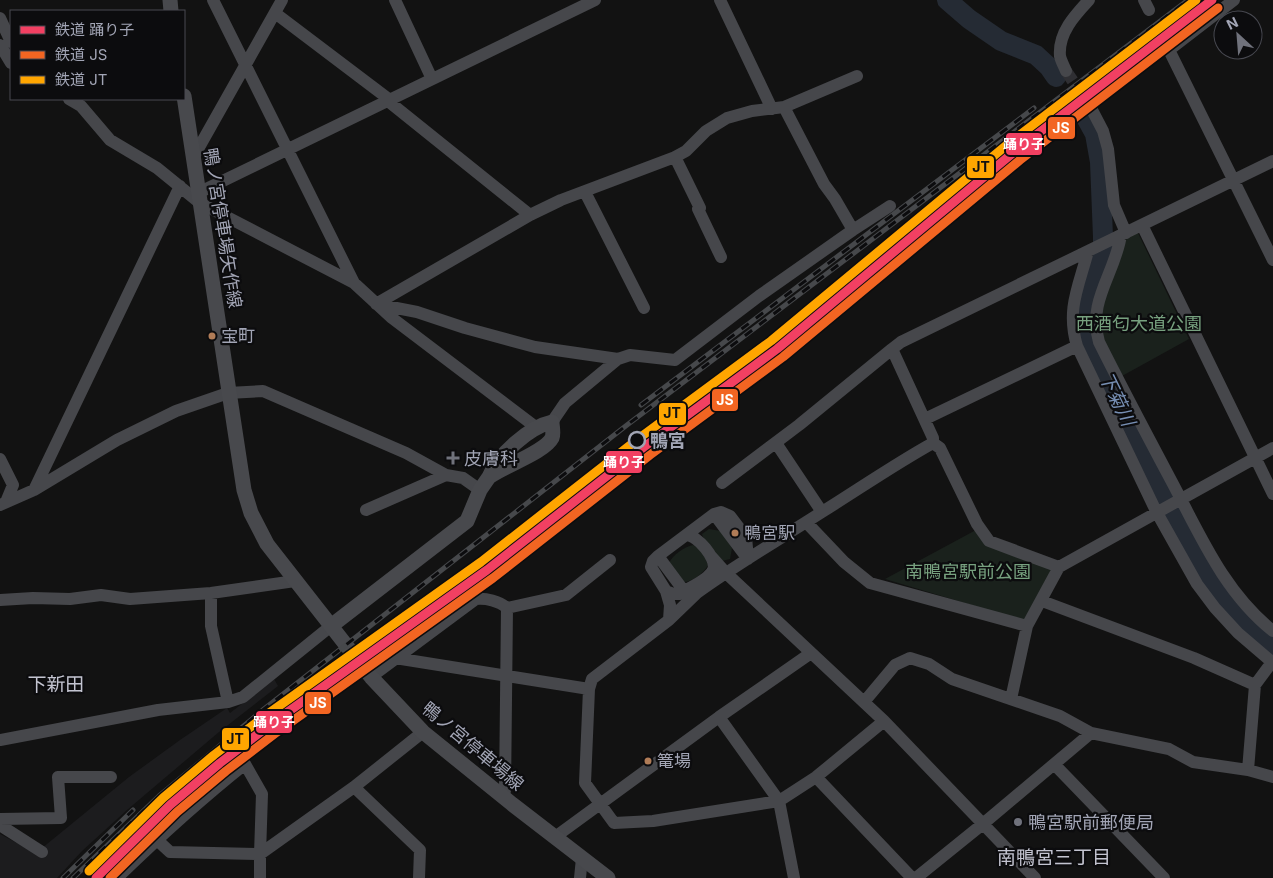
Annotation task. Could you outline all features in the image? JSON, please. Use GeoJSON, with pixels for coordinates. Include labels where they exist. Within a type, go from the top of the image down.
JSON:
{"type":"FeatureCollection","features":[{"type":"Feature","properties":{"kind":"main road","name":"鴨ノ宮停車場矢作線"},"geometry":{"type":"LineString","coordinates":[[185,100],[244,490],[251,513],[267,544],[331,626]]}},
{"type":"Feature","properties":{"kind":"main road"},"geometry":{"type":"LineString","coordinates":[[331,626],[466,521],[480,490],[503,453],[537,428],[552,422],[553,437],[549,442],[530,456],[522,458],[489,477]]}},
{"type":"Feature","properties":{"kind":"main road","name":"鴨ノ宮停車場線"},"geometry":{"type":"LineString","coordinates":[[331,626],[371,677],[423,732],[608,878]]}},
{"type":"Feature","properties":{"kind":"street"},"geometry":{"type":"LineString","coordinates":[[213,0],[354,283]]}},
{"type":"Feature","properties":{"kind":"street"},"geometry":{"type":"LineString","coordinates":[[193,158],[282,0]]}},
{"type":"Feature","properties":{"kind":"street"},"geometry":{"type":"LineString","coordinates":[[394,0],[432,79]]}},
{"type":"Feature","properties":{"kind":"street"},"geometry":{"type":"LineString","coordinates":[[199,198],[286,149],[389,101],[595,0]]}},
{"type":"Feature","properties":{"kind":"street"},"geometry":{"type":"LineString","coordinates":[[720,0],[778,108],[853,230]]}},
{"type":"Feature","properties":{"kind":"street"},"geometry":{"type":"LineString","coordinates":[[1066,71],[1060,56],[1062,38],[1070,21],[1089,0]]}},
{"type":"Feature","properties":{"kind":"street"},"geometry":{"type":"LineString","coordinates":[[1234,0],[1169,50],[1273,260]]}},
{"type":"Feature","properties":{"kind":"street"},"geometry":{"type":"LineString","coordinates":[[275,13],[389,101],[530,215]]}},
{"type":"Feature","properties":{"kind":"street"},"geometry":{"type":"LineString","coordinates":[[0,18],[10,40]]}},
{"type":"Feature","properties":{"kind":"street"},"geometry":{"type":"LineString","coordinates":[[0,45],[10,60]]}},
{"type":"Feature","properties":{"kind":"street"},"geometry":{"type":"LineString","coordinates":[[376,304],[530,215],[560,200],[675,157],[686,151],[706,131],[727,118],[752,111],[778,108],[857,76]]}},
{"type":"Feature","properties":{"kind":"street"},"geometry":{"type":"LineString","coordinates":[[71,100],[81,106],[110,140],[157,168],[180,186],[354,283],[376,304],[537,428]]}},
{"type":"Feature","properties":{"kind":"street"},"geometry":{"type":"LineString","coordinates":[[1090,108],[1103,131],[1108,149],[1114,205],[1120,235],[1119,249],[1101,291],[1097,307],[1096,332],[1099,342],[1208,552],[1233,590],[1262,622],[1273,631]]}},
{"type":"Feature","properties":{"kind":"street"},"geometry":{"type":"LineString","coordinates":[[675,157],[721,257]]}},
{"type":"Feature","properties":{"kind":"street"},"geometry":{"type":"LineString","coordinates":[[722,483],[776,443],[901,342],[1273,161]]}},
{"type":"Feature","properties":{"kind":"street"},"geometry":{"type":"LineString","coordinates":[[34,490],[180,186]]}},
{"type":"Feature","properties":{"kind":"street"},"geometry":{"type":"LineString","coordinates":[[585,192],[644,308]]}},
{"type":"Feature","properties":{"kind":"street"},"geometry":{"type":"LineString","coordinates":[[552,422],[565,403],[618,359],[630,355],[674,360],[759,296],[890,206]]}},
{"type":"Feature","properties":{"kind":"street"},"geometry":{"type":"LineString","coordinates":[[1142,225],[1273,494]]}},
{"type":"Feature","properties":{"kind":"street"},"geometry":{"type":"LineString","coordinates":[[1090,249],[1073,303],[1071,322],[1077,346],[1156,512],[1198,584],[1215,608],[1238,632],[1273,662],[1255,685],[1248,770]]}},
{"type":"Feature","properties":{"kind":"street"},"geometry":{"type":"LineString","coordinates":[[376,304],[417,312],[465,328],[535,347],[618,359]]}},
{"type":"Feature","properties":{"kind":"street"},"geometry":{"type":"LineString","coordinates":[[925,420],[1077,346]]}},
{"type":"Feature","properties":{"kind":"street"},"geometry":{"type":"LineString","coordinates":[[892,349],[933,438],[933,443]]}},
{"type":"Feature","properties":{"kind":"street"},"geometry":{"type":"LineString","coordinates":[[3,504],[34,490],[117,440],[176,411],[228,392],[263,390],[406,453],[446,475],[463,478],[480,490]]}},
{"type":"Feature","properties":{"kind":"street"},"geometry":{"type":"LineString","coordinates":[[776,443],[822,512]]}},
{"type":"Feature","properties":{"kind":"street"},"geometry":{"type":"LineString","coordinates":[[884,721],[816,777],[779,801],[653,821],[614,823],[585,783],[589,689],[592,679],[669,620],[697,593],[933,443]]}},
{"type":"Feature","properties":{"kind":"street"},"geometry":{"type":"LineString","coordinates":[[933,443],[940,448],[977,524],[989,541],[1059,567]]}},
{"type":"Feature","properties":{"kind":"street"},"geometry":{"type":"LineString","coordinates":[[1010,699],[1027,626],[1059,567],[1273,448]]}},
{"type":"Feature","properties":{"kind":"street"},"geometry":{"type":"LineString","coordinates":[[0,459],[13,485],[3,504]]}},
{"type":"Feature","properties":{"kind":"street"},"geometry":{"type":"LineString","coordinates":[[366,510],[446,475]]}},
{"type":"Feature","properties":{"kind":"street"},"geometry":{"type":"LineString","coordinates":[[669,620],[670,605],[666,591],[651,567],[653,561],[658,556],[714,514],[748,559]]}},
{"type":"Feature","properties":{"kind":"street"},"geometry":{"type":"LineString","coordinates":[[806,522],[844,562],[870,583],[1027,626]]}},
{"type":"Feature","properties":{"kind":"street"},"geometry":{"type":"LineString","coordinates":[[686,535],[692,535],[697,538],[726,573],[884,721],[1035,878]]}},
{"type":"Feature","properties":{"kind":"street"},"geometry":{"type":"LineString","coordinates":[[666,591],[674,594],[684,591],[706,578],[713,570],[714,564],[710,555]]}},
{"type":"Feature","properties":{"kind":"street"},"geometry":{"type":"LineString","coordinates":[[658,556],[684,591],[697,593]]}},
{"type":"Feature","properties":{"kind":"street"},"geometry":{"type":"LineString","coordinates":[[507,608],[566,595],[610,560]]}},
{"type":"Feature","properties":{"kind":"street"},"geometry":{"type":"LineString","coordinates":[[0,600],[33,598],[70,599],[101,595],[130,599],[211,593],[295,581]]}},
{"type":"Feature","properties":{"kind":"street"},"geometry":{"type":"LineString","coordinates":[[211,593],[211,626],[228,702]]}},
{"type":"Feature","properties":{"kind":"street"},"geometry":{"type":"LineString","coordinates":[[371,677],[476,600],[482,599],[501,603],[507,608]]}},
{"type":"Feature","properties":{"kind":"street"},"geometry":{"type":"LineString","coordinates":[[1042,601],[1194,658],[1255,685]]}},
{"type":"Feature","properties":{"kind":"street"},"geometry":{"type":"LineString","coordinates":[[501,794],[505,791],[507,608]]}},
{"type":"Feature","properties":{"kind":"street"},"geometry":{"type":"LineString","coordinates":[[0,740],[158,710],[228,702],[243,697],[331,626]]}},
{"type":"Feature","properties":{"kind":"street"},"geometry":{"type":"LineString","coordinates":[[555,837],[719,717],[811,653]]}},
{"type":"Feature","properties":{"kind":"street"},"geometry":{"type":"LineString","coordinates":[[395,658],[589,689]]}},
{"type":"Feature","properties":{"kind":"street"},"geometry":{"type":"LineString","coordinates":[[864,702],[895,665],[910,658],[929,664],[952,679],[1060,716],[1091,732],[1169,749],[1192,762],[1248,770],[1273,777]]}},
{"type":"Feature","properties":{"kind":"street"},"geometry":{"type":"LineString","coordinates":[[719,717],[779,801],[794,878]]}},
{"type":"Feature","properties":{"kind":"street"},"geometry":{"type":"LineString","coordinates":[[156,839],[170,852],[260,854],[354,787],[423,732]]}},
{"type":"Feature","properties":{"kind":"street"},"geometry":{"type":"LineString","coordinates":[[916,878],[984,824],[1091,732]]}},
{"type":"Feature","properties":{"kind":"street"},"geometry":{"type":"LineString","coordinates":[[117,878],[156,839],[245,764],[262,794],[260,878]]}},
{"type":"Feature","properties":{"kind":"street"},"geometry":{"type":"LineString","coordinates":[[1054,764],[1164,878]]}},
{"type":"Feature","properties":{"kind":"street"},"geometry":{"type":"LineString","coordinates":[[0,819],[61,818],[58,777],[111,777]]}},
{"type":"Feature","properties":{"kind":"street"},"geometry":{"type":"LineString","coordinates":[[816,777],[912,878]]}},
{"type":"Feature","properties":{"kind":"street"},"geometry":{"type":"LineString","coordinates":[[354,787],[420,850],[419,878]]}},
{"type":"Feature","properties":{"kind":"street"},"geometry":{"type":"LineString","coordinates":[[0,825],[42,852]]}},
{"type":"Feature","properties":{"kind":"street"},"geometry":{"type":"LineString","coordinates":[[580,878],[582,858]]}},
{"type":"Feature","properties":{"kind":"shaded area"},"geometry":{"type":"Polygon","coordinates":[[[274,679],[278,686],[219,732],[127,810],[82,851],[57,878],[0,878],[0,834],[36,853],[129,777],[227,708],[230,713],[274,679]]]}},
{"type":"Feature","properties":{"kind":"green space","name":"西酒匂大道公園"},"geometry":{"type":"Polygon","coordinates":[[[1138,233],[1189,339],[1122,376],[1102,337],[1100,311],[1127,237],[1138,233]]]}},
{"type":"Feature","properties":{"kind":"green space"},"geometry":{"type":"Polygon","coordinates":[[[709,529],[721,531],[732,548],[730,559],[722,561],[703,537],[702,534],[709,529]]]}},
{"type":"Feature","properties":{"kind":"green space","name":"南鴨宮駅前公園"},"geometry":{"type":"Polygon","coordinates":[[[976,530],[1053,570],[1025,621],[885,579],[976,530]]]}},
{"type":"Feature","properties":{"kind":"green space"},"geometry":{"type":"Polygon","coordinates":[[[693,545],[703,553],[708,565],[697,577],[682,582],[669,563],[679,552],[693,545]]]}},
{"type":"Feature","properties":{"kind":"waterway","name":"下菊川"},"geometry":{"type":"LineString","coordinates":[[947,0],[969,19],[1001,41],[1036,55],[1049,67],[1056,77]]}},
{"type":"Feature","properties":{"kind":"waterway","name":"下菊川"},"geometry":{"type":"LineString","coordinates":[[1084,114],[1095,134],[1100,162],[1103,237],[1103,256],[1085,304],[1084,319],[1088,340],[1183,536],[1201,569],[1222,599],[1246,626],[1273,649]]}},
{"type":"Feature","properties":{"kind":"tunnel"},"geometry":{"type":"LineString","coordinates":[[1066,71],[1091,108]]}},
{"type":"Feature","properties":{"kind":"railway"},"geometry":{"type":"LineString","coordinates":[[73,878],[159,796],[264,709],[627,425],[1188,0]]}},
{"type":"Feature","properties":{"kind":"railway"},"geometry":{"type":"LineString","coordinates":[[641,405],[1034,108]]}},
{"type":"Feature","properties":{"kind":"railway"},"geometry":{"type":"LineString","coordinates":[[63,878],[133,810]]}},
{"type":"Feature","properties":{"kind":"rail line","name":"JT"},"geometry":{"type":"LineString","coordinates":[[89,871],[163,798],[214,755],[265,716],[481,562],[638,439],[771,341],[1008,144],[1196,0]]}},
{"type":"Feature","properties":{"kind":"rail line","name":"踊り子"},"geometry":{"type":"LineString","coordinates":[[96,878],[170,805],[220,763],[271,724],[487,570],[644,447],[777,349],[1014,152],[1212,0]]}},
{"type":"Feature","properties":{"kind":"rail line","name":"JS"},"geometry":{"type":"LineString","coordinates":[[110,878],[177,812],[226,771],[277,732],[493,578],[650,455],[783,357],[1020,160],[1218,8]]}},
{"type":"Feature","properties":{"kind":"place","name":"宝町"},"geometry":{"type":"Point","coordinates":[212,336]}},
{"type":"Feature","properties":{"kind":"place","name":"鴨宮"},"geometry":{"type":"Point","coordinates":[637,440]}},
{"type":"Feature","properties":{"kind":"place","name":"皮膚科"},"geometry":{"type":"Point","coordinates":[453,458]}},
{"type":"Feature","properties":{"kind":"place","name":"鴨宮駅"},"geometry":{"type":"Point","coordinates":[735,533]}},
{"type":"Feature","properties":{"kind":"place","name":"篭場"},"geometry":{"type":"Point","coordinates":[648,761]}},
{"type":"Feature","properties":{"kind":"place","name":"鴨宮駅前郵便局"},"geometry":{"type":"Point","coordinates":[1018,822]}},
{"type":"Feature","properties":{"kind":"district","name":"下新田"},"geometry":{"type":"Point","coordinates":[56,684]}},
{"type":"Feature","properties":{"kind":"district","name":"南鴨宮三丁目"},"geometry":{"type":"Point","coordinates":[1054,857]}}]}
